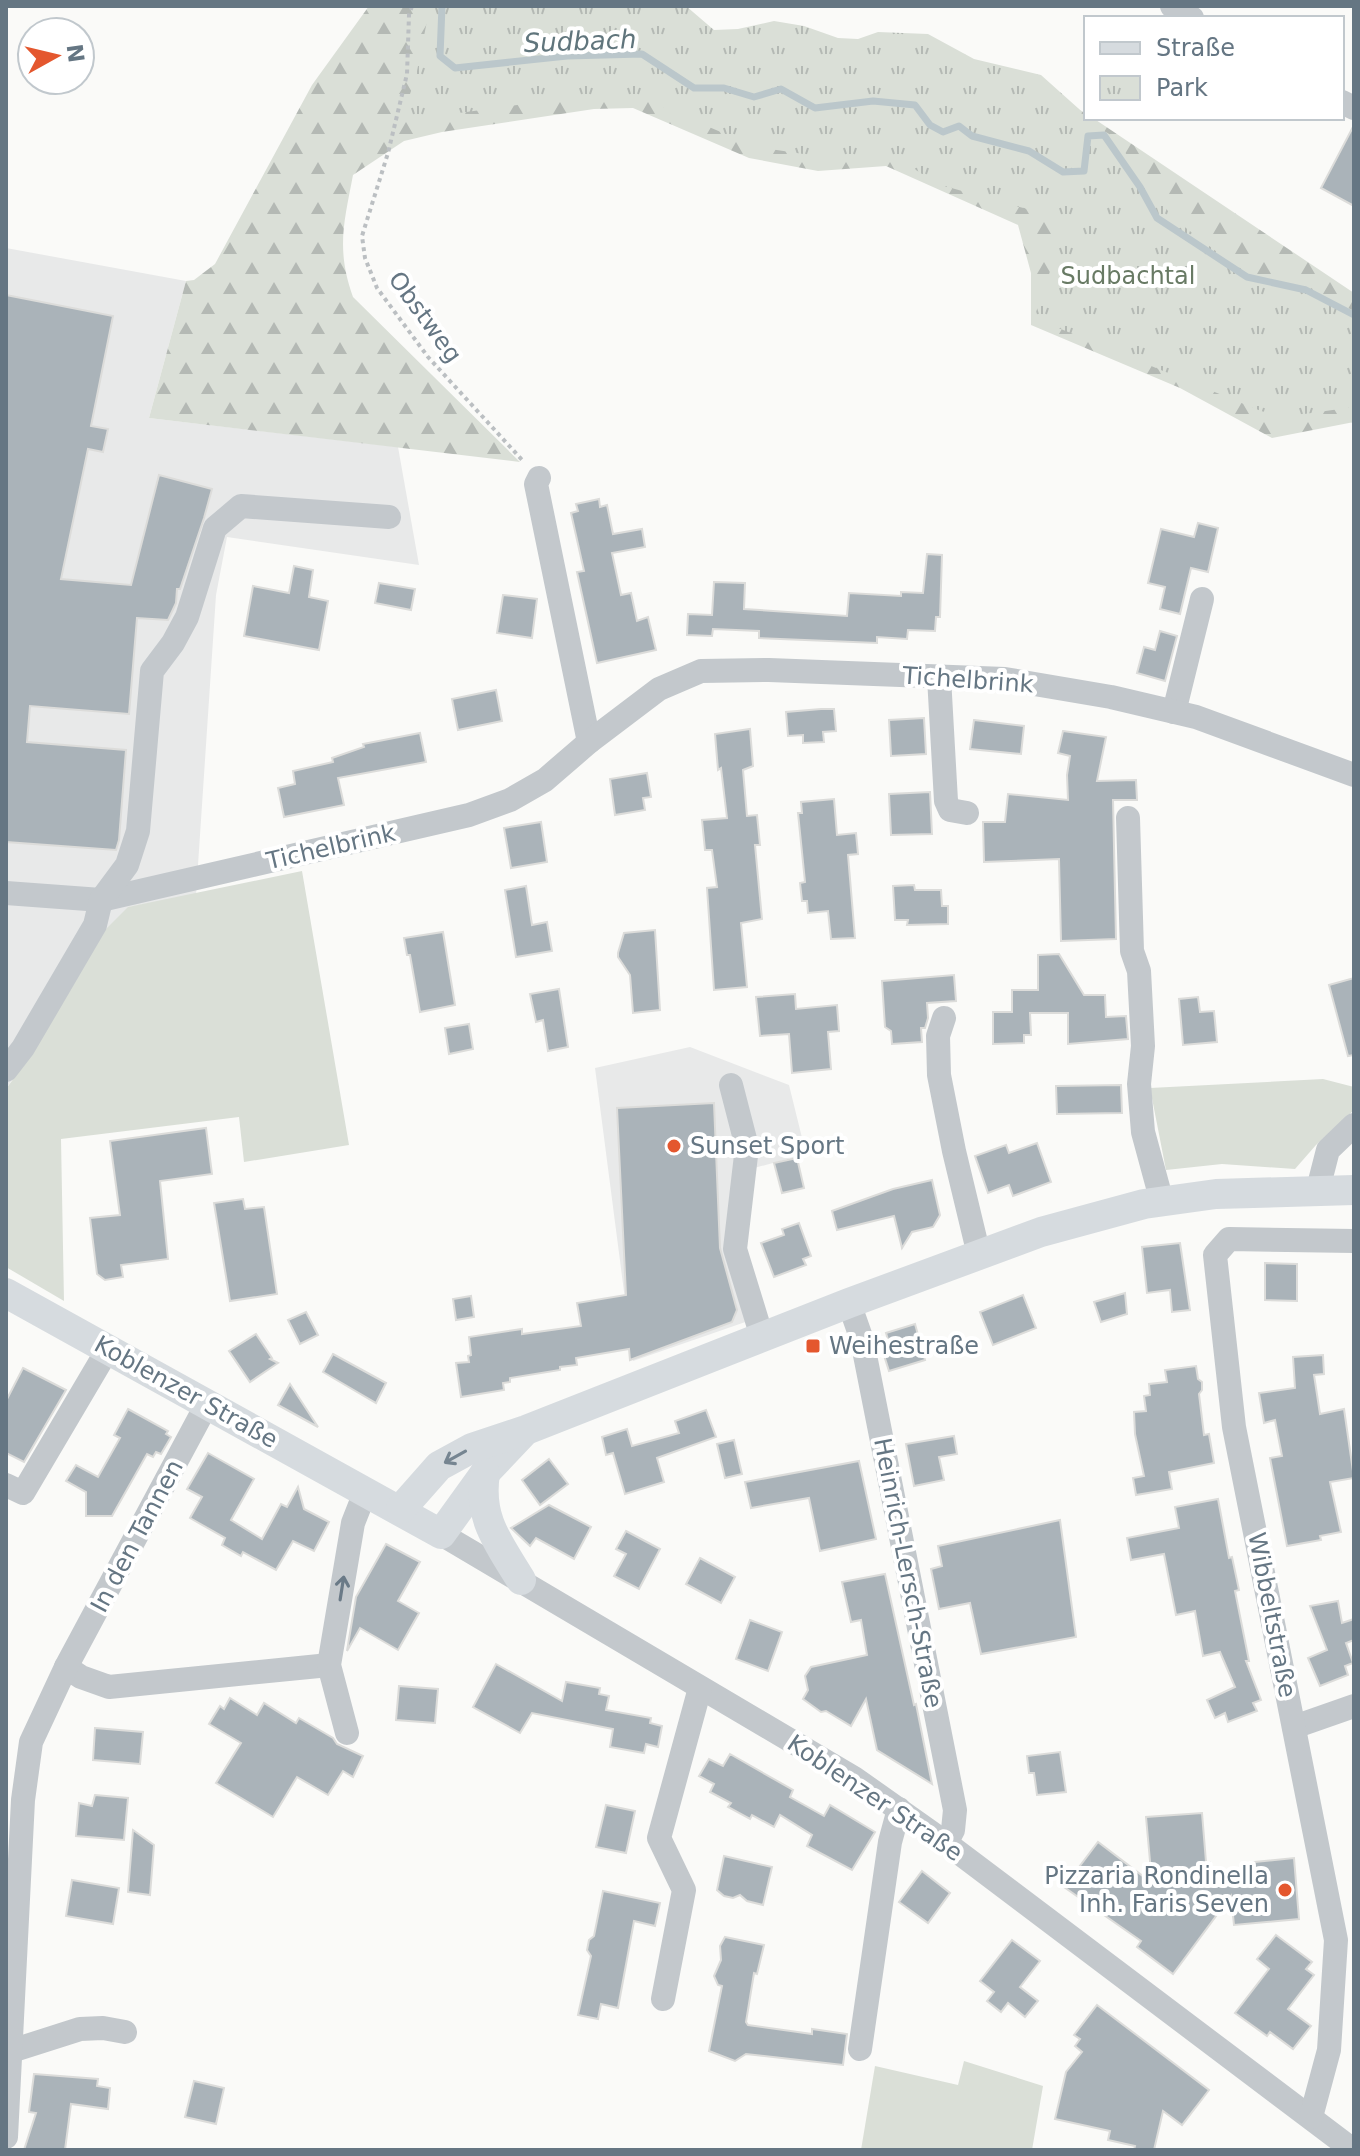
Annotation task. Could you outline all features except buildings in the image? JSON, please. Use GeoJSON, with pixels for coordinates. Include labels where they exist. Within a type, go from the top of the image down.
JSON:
{"type":"FeatureCollection","features":[{"type":"Feature","properties":{"kind":"main road"},"geometry":{"type":"LineString","coordinates":[[401,1509],[439,1466],[472,1448],[1041,1232],[1144,1204],[1216,1194],[1354,1190]]}},
{"type":"Feature","properties":{"kind":"main road","name":"Koblenzer Straße"},"geometry":{"type":"LineString","coordinates":[[6,1293],[401,1509],[441,1534]]}},
{"type":"Feature","properties":{"kind":"main road"},"geometry":{"type":"LineString","coordinates":[[441,1534],[485,1473],[526,1430]]}},
{"type":"Feature","properties":{"kind":"main road"},"geometry":{"type":"LineString","coordinates":[[485,1473],[481,1495],[486,1522],[521,1580]]}},
{"type":"Feature","properties":{"kind":"street"},"geometry":{"type":"LineString","coordinates":[[539,478],[536,484],[589,742]]}},
{"type":"Feature","properties":{"kind":"street"},"geometry":{"type":"LineString","coordinates":[[6,1070],[23,1048],[95,925],[101,900],[127,865],[138,831],[152,671],[187,617],[215,528],[241,506],[389,517]]}},
{"type":"Feature","properties":{"kind":"street"},"geometry":{"type":"LineString","coordinates":[[1174,712],[1202,599]]}},
{"type":"Feature","properties":{"kind":"street","name":"Tichelbrink"},"geometry":{"type":"LineString","coordinates":[[6,893],[101,900],[469,815],[510,800],[545,780],[659,689],[701,671],[769,670],[1005,679],[1111,697],[1196,717],[1354,775]]}},
{"type":"Feature","properties":{"kind":"street"},"geometry":{"type":"LineString","coordinates":[[939,677],[946,801],[950,810],[967,813]]}},
{"type":"Feature","properties":{"kind":"street"},"geometry":{"type":"LineString","coordinates":[[1128,818],[1132,951],[1139,971],[1143,1046],[1139,1084],[1143,1132],[1162,1202]]}},
{"type":"Feature","properties":{"kind":"street"},"geometry":{"type":"LineString","coordinates":[[944,1018],[938,1036],[939,1075],[979,1255]]}},
{"type":"Feature","properties":{"kind":"street"},"geometry":{"type":"LineString","coordinates":[[731,1085],[747,1147],[735,1249],[762,1337]]}},
{"type":"Feature","properties":{"kind":"street"},"geometry":{"type":"LineString","coordinates":[[1318,1189],[1328,1150],[1354,1125]]}},
{"type":"Feature","properties":{"kind":"street","name":"Wibbeltstraße"},"geometry":{"type":"LineString","coordinates":[[1311,2117],[1329,2050],[1345,1941],[1294,1727],[1234,1427],[1215,1255],[1229,1239],[1354,1241]]}},
{"type":"Feature","properties":{"kind":"street","name":"Heinrich-Lersch-Straße"},"geometry":{"type":"LineString","coordinates":[[849,1303],[862,1340],[955,1810],[953,1830],[946,1843]]}},
{"type":"Feature","properties":{"kind":"street"},"geometry":{"type":"LineString","coordinates":[[6,1485],[23,1493],[108,1349]]}},
{"type":"Feature","properties":{"kind":"street","name":"In den Tannen"},"geometry":{"type":"LineString","coordinates":[[6,2137],[23,1800],[31,1742],[66,1667],[207,1404]]}},
{"type":"Feature","properties":{"kind":"street"},"geometry":{"type":"LineString","coordinates":[[347,1733],[329,1665],[353,1523],[366,1490]]}},
{"type":"Feature","properties":{"kind":"street","name":"Koblenzer Straße"},"geometry":{"type":"LineString","coordinates":[[441,1534],[854,1778],[946,1843],[1353,2150]]}},
{"type":"Feature","properties":{"kind":"street"},"geometry":{"type":"LineString","coordinates":[[66,1667],[81,1677],[109,1687],[329,1665]]}},
{"type":"Feature","properties":{"kind":"street"},"geometry":{"type":"LineString","coordinates":[[663,1999],[684,1890],[659,1838],[700,1688]]}},
{"type":"Feature","properties":{"kind":"street"},"geometry":{"type":"LineString","coordinates":[[1294,1727],[1354,1706]]}},
{"type":"Feature","properties":{"kind":"street"},"geometry":{"type":"LineString","coordinates":[[860,2049],[890,1842],[899,1809]]}},
{"type":"Feature","properties":{"kind":"street"},"geometry":{"type":"LineString","coordinates":[[11,2051],[80,2029],[103,2028],[125,2032]]}},
{"type":"Feature","properties":{"kind":"path","name":"Obstweg"},"geometry":{"type":"LineString","coordinates":[[412,6],[407,74],[388,153],[362,236],[365,258],[377,288],[428,357],[539,478]]}},
{"type":"Feature","properties":{"kind":"shaded area"},"geometry":{"type":"Polygon","coordinates":[[[6,248],[186,281],[149,418],[398,447],[419,565],[227,537],[216,595],[196,895],[129,907],[6,1089],[6,248]]]}},
{"type":"Feature","properties":{"kind":"shaded area"},"geometry":{"type":"Polygon","coordinates":[[[690,1047],[789,1085],[806,1154],[732,1174],[754,1319],[633,1361],[595,1068],[690,1047]]]}},
{"type":"Feature","properties":{"kind":"green space"},"geometry":{"type":"Polygon","coordinates":[[[369,6],[513,6],[1067,101],[1084,113],[1084,120],[1096,120],[1354,293],[1354,422],[1272,438],[1180,388],[1031,325],[1031,273],[1018,225],[886,166],[818,171],[749,158],[633,108],[594,109],[442,132],[404,141],[353,175],[343,250],[353,297],[520,462],[149,418],[186,281],[194,280],[215,264],[312,85],[369,6]]]}},
{"type":"Feature","properties":{"kind":"green space","name":"Sudbachtal"},"geometry":{"type":"Polygon","coordinates":[[[430,6],[686,6],[714,30],[738,29],[774,21],[804,26],[838,38],[858,39],[878,32],[928,34],[974,59],[1041,75],[1079,109],[1091,131],[1102,130],[1113,136],[1173,218],[1217,252],[1263,277],[1311,288],[1354,311],[1354,407],[1283,417],[1261,411],[1034,318],[1058,248],[1054,220],[1038,212],[937,184],[913,168],[880,157],[810,155],[770,149],[730,136],[637,96],[620,94],[561,99],[401,121],[416,76],[430,6]]]}},
{"type":"Feature","properties":{"kind":"green space"},"geometry":{"type":"Polygon","coordinates":[[[302,871],[349,1145],[244,1162],[239,1117],[61,1139],[64,1301],[6,1267],[6,1089],[30,1056],[105,930],[128,907],[302,871]]]}},
{"type":"Feature","properties":{"kind":"green space"},"geometry":{"type":"Polygon","coordinates":[[[1323,1079],[1354,1087],[1354,1110],[1295,1169],[1222,1164],[1166,1170],[1150,1088],[1323,1079]]]}},
{"type":"Feature","properties":{"kind":"green space"},"geometry":{"type":"Polygon","coordinates":[[[964,2061],[1043,2086],[1032,2150],[861,2150],[875,2066],[958,2085],[964,2061]]]}},
{"type":"Feature","properties":{"kind":"waterway","name":"Sudbach"},"geometry":{"type":"LineString","coordinates":[[442,6],[440,56],[455,68],[567,56],[642,54],[694,88],[724,88],[754,97],[781,89],[815,108],[873,101],[915,105],[930,125],[943,132],[959,126],[972,136],[1029,151],[1063,172],[1084,171],[1088,136],[1104,135],[1157,218],[1247,277],[1306,290],[1354,315]]}},
{"type":"Feature","properties":{"kind":"place","name":"Sunset Sport"},"geometry":{"type":"Point","coordinates":[674,1146]}},
{"type":"Feature","properties":{"kind":"place","name":"Weihestraße"},"geometry":{"type":"Point","coordinates":[813,1346]}},
{"type":"Feature","properties":{"kind":"place","name":"Pizzaria Rondinella Inh. Faris Seven"},"geometry":{"type":"Point","coordinates":[1285,1890]}}]}
